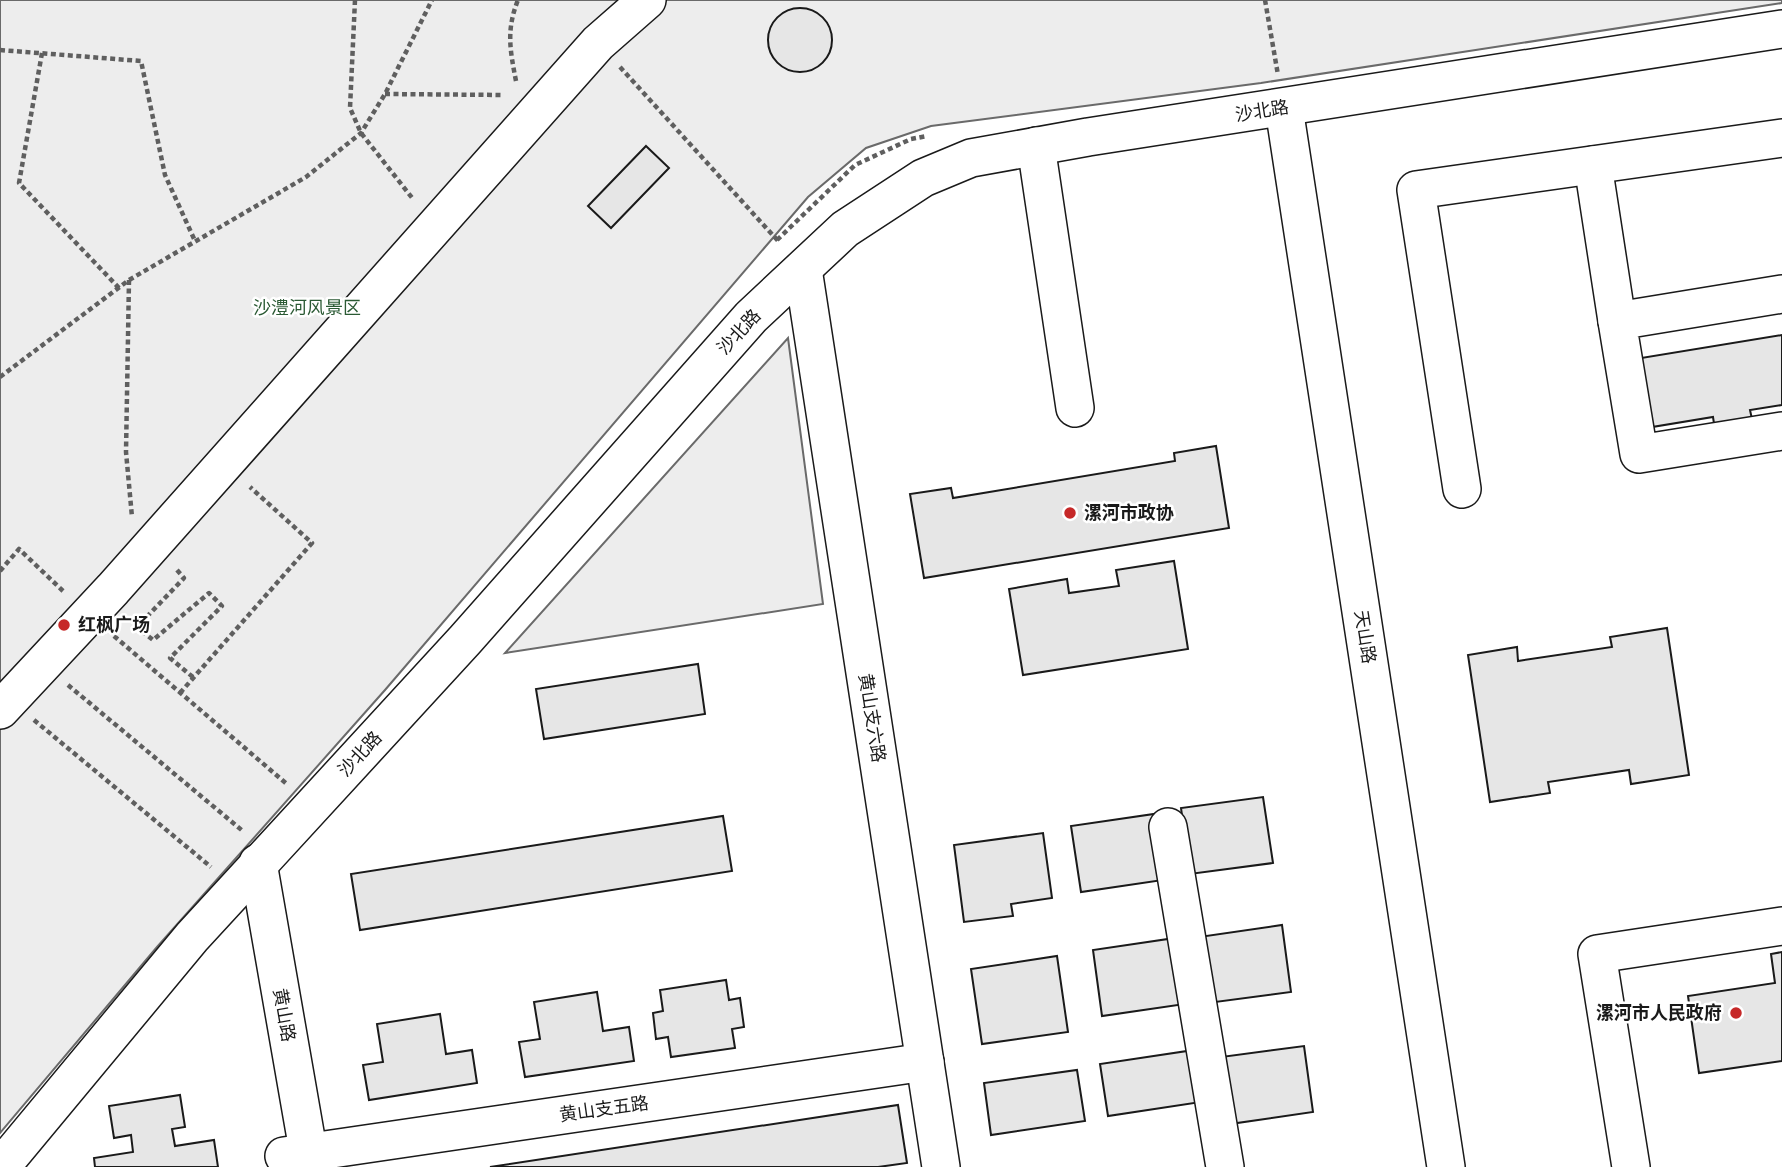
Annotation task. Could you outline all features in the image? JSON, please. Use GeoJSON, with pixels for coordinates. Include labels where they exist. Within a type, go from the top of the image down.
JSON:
{"type":"FeatureCollection","features":[{"type":"Feature","properties":{"kind":"street"},"geometry":{"type":"LineString","coordinates":[[5,704],[89,615],[434,227],[535,96],[646,0]]}},
{"type":"Feature","properties":{"kind":"street","name":"沙北路"},"geometry":{"type":"LineString","coordinates":[[2,1167],[192,937],[520,579],[751,317],[845,229],[923,178],[971,159],[1036,146],[1782,30]]}},
{"type":"Feature","properties":{"kind":"street","name":"天山路"},"geometry":{"type":"LineString","coordinates":[[1284,108],[1446,1167]]}},
{"type":"Feature","properties":{"kind":"street"},"geometry":{"type":"LineString","coordinates":[[1462,489],[1416,190],[1782,138]]}},
{"type":"Feature","properties":{"kind":"street"},"geometry":{"type":"LineString","coordinates":[[1036,146],[1075,408]]}},
{"type":"Feature","properties":{"kind":"street"},"geometry":{"type":"LineString","coordinates":[[1593,165],[1639,454],[1782,431]]}},
{"type":"Feature","properties":{"kind":"street","name":"黄山支六路"},"geometry":{"type":"LineString","coordinates":[[803,269],[941,1167]]}},
{"type":"Feature","properties":{"kind":"street"},"geometry":{"type":"LineString","coordinates":[[1617,321],[1782,294]]}},
{"type":"Feature","properties":{"kind":"street"},"geometry":{"type":"LineString","coordinates":[[1168,827],[1225,1167]]}},
{"type":"Feature","properties":{"kind":"street","name":"黄山路"},"geometry":{"type":"LineString","coordinates":[[255,868],[297,1161]]}},
{"type":"Feature","properties":{"kind":"street"},"geometry":{"type":"LineString","coordinates":[[1631,1167],[1597,954],[1782,926]]}},
{"type":"Feature","properties":{"kind":"street","name":"黄山支五路"},"geometry":{"type":"LineString","coordinates":[[297,1161],[925,1062]]}},
{"type":"Feature","properties":{"kind":"path"},"geometry":{"type":"LineString","coordinates":[[355,0],[350,108],[360,133],[434,227]]}},
{"type":"Feature","properties":{"kind":"path"},"geometry":{"type":"LineString","coordinates":[[0,377],[119,288],[306,177],[360,133],[385,94],[432,0]]}},
{"type":"Feature","properties":{"kind":"path"},"geometry":{"type":"LineString","coordinates":[[385,94],[535,96],[509,48],[510,20],[518,0]]}},
{"type":"Feature","properties":{"kind":"path"},"geometry":{"type":"LineString","coordinates":[[1265,0],[1284,108]]}},
{"type":"Feature","properties":{"kind":"path"},"geometry":{"type":"LineString","coordinates":[[598,43],[803,269]]}},
{"type":"Feature","properties":{"kind":"path"},"geometry":{"type":"LineString","coordinates":[[0,50],[141,61],[165,175],[195,242]]}},
{"type":"Feature","properties":{"kind":"path"},"geometry":{"type":"LineString","coordinates":[[42,53],[19,183],[119,288]]}},
{"type":"Feature","properties":{"kind":"path"},"geometry":{"type":"LineString","coordinates":[[180,693],[312,543],[225,463]]}},
{"type":"Feature","properties":{"kind":"path"},"geometry":{"type":"LineString","coordinates":[[0,571],[19,549],[89,615],[313,806]]}},
{"type":"Feature","properties":{"kind":"path"},"geometry":{"type":"LineString","coordinates":[[44,663],[255,868]]}},
{"type":"Feature","properties":{"kind":"path"},"geometry":{"type":"LineString","coordinates":[[5,704],[255,868]]}},
{"type":"Feature","properties":{"kind":"shaded area","name":"沙澧河风景区"},"geometry":{"type":"Polygon","coordinates":[[[0,0],[1782,0],[1782,3],[1261,83],[931,126],[866,148],[808,197],[385,690],[157,947],[0,1133],[0,0]]]}},
{"type":"Feature","properties":{"kind":"shaded area"},"geometry":{"type":"Polygon","coordinates":[[[788,338],[823,604],[505,653],[788,338]]]}},
{"type":"Feature","properties":{"kind":"building"},"geometry":{"type":"Polygon","coordinates":[[[800,8],[823,17],[832,40],[823,63],[800,72],[777,63],[768,40],[777,17],[800,8]]]}},
{"type":"Feature","properties":{"kind":"building"},"geometry":{"type":"Polygon","coordinates":[[[646,146],[669,168],[611,228],[588,206],[646,146]]]}},
{"type":"Feature","properties":{"kind":"building"},"geometry":{"type":"Polygon","coordinates":[[[1782,335],[1782,405],[1750,410],[1753,424],[1715,430],[1713,417],[1646,428],[1635,359],[1782,335]]]}},
{"type":"Feature","properties":{"kind":"building","name":"漯河市政协"},"geometry":{"type":"Polygon","coordinates":[[[1216,446],[1229,528],[924,578],[910,494],[951,488],[953,498],[1175,461],[1174,453],[1216,446]]]}},
{"type":"Feature","properties":{"kind":"building"},"geometry":{"type":"Polygon","coordinates":[[[1174,561],[1188,649],[1023,675],[1009,589],[1067,579],[1069,593],[1119,586],[1116,570],[1174,561]]]}},
{"type":"Feature","properties":{"kind":"building"},"geometry":{"type":"Polygon","coordinates":[[[1667,628],[1689,775],[1631,784],[1629,770],[1548,782],[1550,793],[1490,802],[1468,655],[1517,647],[1518,661],[1612,647],[1610,637],[1667,628]]]}},
{"type":"Feature","properties":{"kind":"building"},"geometry":{"type":"Polygon","coordinates":[[[698,664],[705,714],[544,739],[536,689],[698,664]]]}},
{"type":"Feature","properties":{"kind":"building"},"geometry":{"type":"Polygon","coordinates":[[[1263,797],[1273,863],[1190,874],[1181,808],[1263,797]]]}},
{"type":"Feature","properties":{"kind":"building"},"geometry":{"type":"Polygon","coordinates":[[[1154,814],[1163,880],[1081,892],[1071,826],[1154,814]]]}},
{"type":"Feature","properties":{"kind":"building"},"geometry":{"type":"Polygon","coordinates":[[[723,816],[732,871],[360,930],[351,874],[723,816]]]}},
{"type":"Feature","properties":{"kind":"building"},"geometry":{"type":"Polygon","coordinates":[[[1043,833],[1052,898],[1011,904],[1013,916],[964,922],[954,845],[1043,833]]]}},
{"type":"Feature","properties":{"kind":"building"},"geometry":{"type":"Polygon","coordinates":[[[1282,925],[1291,992],[1208,1003],[1199,937],[1282,925]]]}},
{"type":"Feature","properties":{"kind":"building"},"geometry":{"type":"Polygon","coordinates":[[[1175,938],[1185,1004],[1102,1016],[1093,950],[1175,938]]]}},
{"type":"Feature","properties":{"kind":"building","name":"漯河市人民政府"},"geometry":{"type":"Polygon","coordinates":[[[1782,952],[1782,1061],[1699,1073],[1688,996],[1775,983],[1771,954],[1782,952]]]}},
{"type":"Feature","properties":{"kind":"building"},"geometry":{"type":"Polygon","coordinates":[[[1057,956],[1068,1032],[982,1044],[971,969],[1057,956]]]}},
{"type":"Feature","properties":{"kind":"building"},"geometry":{"type":"Polygon","coordinates":[[[726,980],[729,1000],[740,998],[744,1027],[732,1029],[735,1048],[671,1057],[668,1037],[656,1039],[653,1013],[663,1011],[660,990],[726,980]]]}},
{"type":"Feature","properties":{"kind":"building"},"geometry":{"type":"Polygon","coordinates":[[[597,992],[603,1031],[629,1027],[634,1061],[525,1077],[519,1042],[540,1039],[534,1002],[597,992]]]}},
{"type":"Feature","properties":{"kind":"building"},"geometry":{"type":"Polygon","coordinates":[[[440,1014],[446,1054],[472,1050],[477,1083],[369,1100],[363,1065],[383,1062],[377,1024],[440,1014]]]}},
{"type":"Feature","properties":{"kind":"building"},"geometry":{"type":"Polygon","coordinates":[[[1304,1046],[1313,1112],[1230,1124],[1221,1057],[1304,1046]]]}},
{"type":"Feature","properties":{"kind":"building"},"geometry":{"type":"Polygon","coordinates":[[[1194,1050],[1201,1102],[1108,1116],[1100,1064],[1194,1050]]]}},
{"type":"Feature","properties":{"kind":"building"},"geometry":{"type":"Polygon","coordinates":[[[1077,1070],[1085,1121],[991,1135],[984,1083],[1077,1070]]]}},
{"type":"Feature","properties":{"kind":"building"},"geometry":{"type":"Polygon","coordinates":[[[180,1095],[185,1127],[172,1129],[175,1146],[214,1140],[218,1167],[95,1167],[94,1158],[133,1152],[131,1135],[114,1138],[109,1106],[180,1095]]]}},
{"type":"Feature","properties":{"kind":"building"},"geometry":{"type":"Polygon","coordinates":[[[898,1105],[907,1163],[878,1167],[490,1167],[898,1105]]]}},
{"type":"Feature","properties":{"kind":"place","name":"漯河市政协"},"geometry":{"type":"Point","coordinates":[1070,513]}},
{"type":"Feature","properties":{"kind":"place","name":"红枫广场"},"geometry":{"type":"Point","coordinates":[64,625]}},
{"type":"Feature","properties":{"kind":"place","name":"漯河市人民政府"},"geometry":{"type":"Point","coordinates":[1736,1013]}}]}
